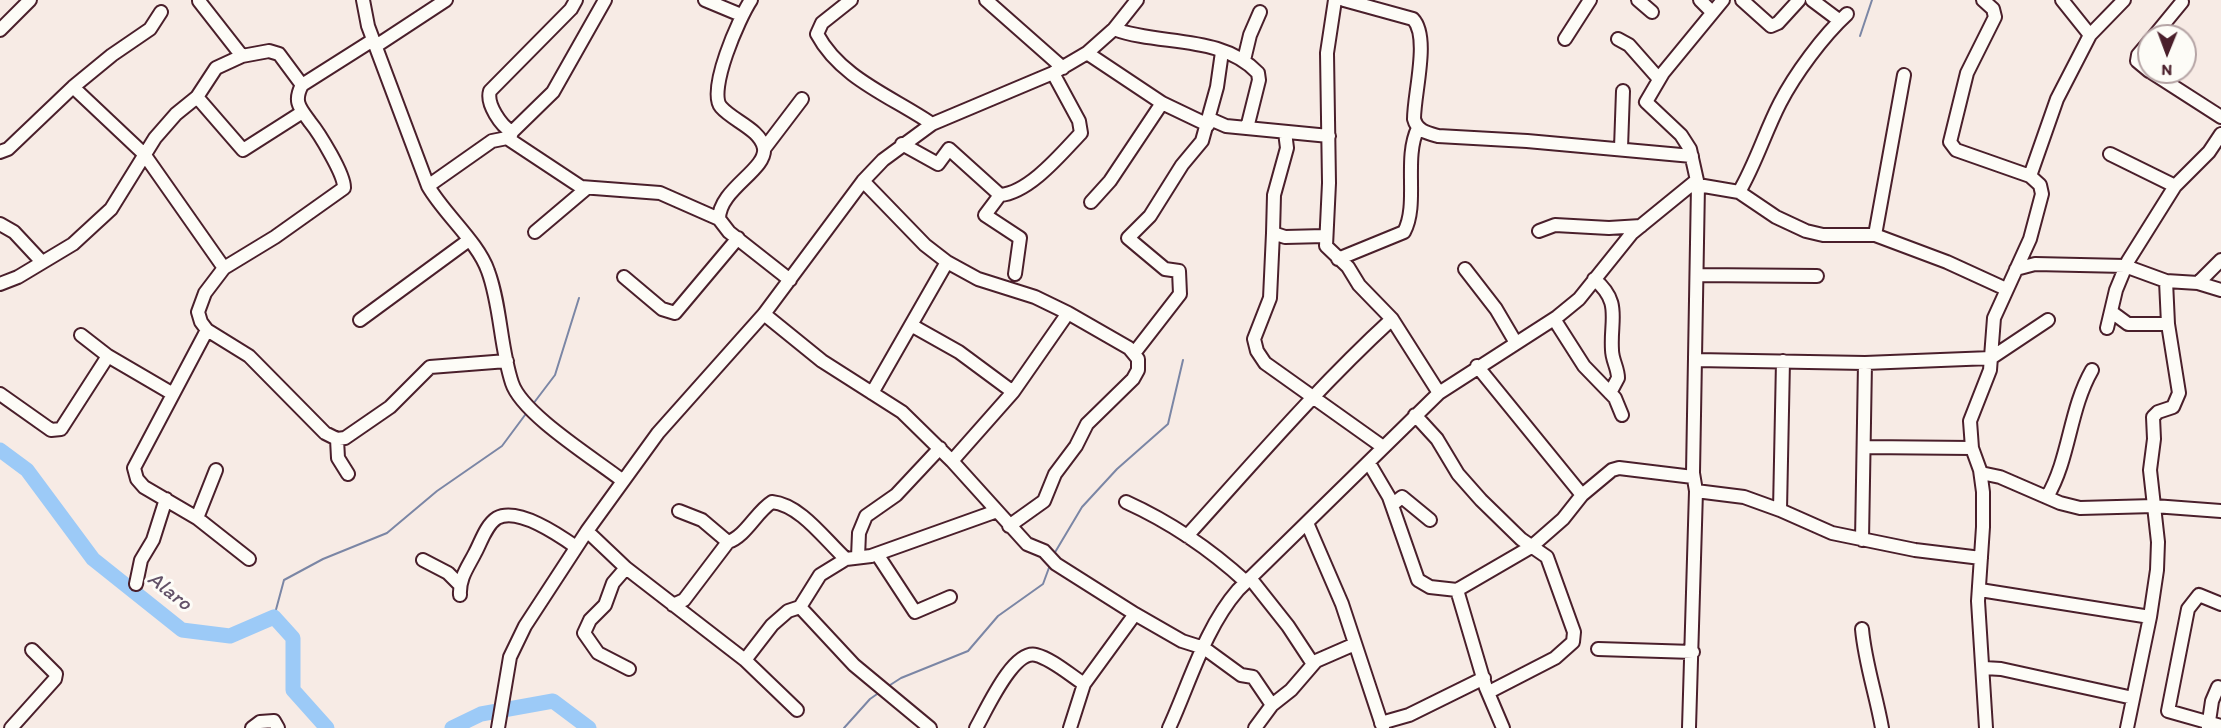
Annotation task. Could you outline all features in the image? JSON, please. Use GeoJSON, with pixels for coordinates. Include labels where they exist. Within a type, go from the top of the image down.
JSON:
{"type":"FeatureCollection","features":[{"type":"Feature","properties":{"kind":"street"},"geometry":{"type":"LineString","coordinates":[[0,30],[30,0]]}},
{"type":"Feature","properties":{"kind":"street"},"geometry":{"type":"LineString","coordinates":[[363,0],[404,128],[428,186],[439,207],[469,240],[488,270],[512,384],[523,405],[623,481]]}},
{"type":"Feature","properties":{"kind":"street"},"geometry":{"type":"LineString","coordinates":[[446,0],[302,85],[297,93],[297,103],[301,113],[310,122],[340,170],[344,188],[275,237],[224,268],[205,292],[198,312],[207,330],[249,356],[316,424],[337,439],[345,438],[390,407],[430,367],[507,361]]}},
{"type":"Feature","properties":{"kind":"street"},"geometry":{"type":"LineString","coordinates":[[576,0],[571,9],[490,91],[491,105],[511,136],[563,177],[587,188],[660,193],[719,219],[738,238],[790,280]]}},
{"type":"Feature","properties":{"kind":"street"},"geometry":{"type":"LineString","coordinates":[[428,186],[492,141],[511,136],[553,92],[605,0]]}},
{"type":"Feature","properties":{"kind":"street"},"geometry":{"type":"LineString","coordinates":[[705,0],[741,15]]}},
{"type":"Feature","properties":{"kind":"street"},"geometry":{"type":"LineString","coordinates":[[751,0],[741,15],[718,82],[716,97],[720,106],[757,136],[764,149]]}},
{"type":"Feature","properties":{"kind":"street"},"geometry":{"type":"LineString","coordinates":[[851,0],[822,23],[817,34],[821,42],[858,80],[932,124]]}},
{"type":"Feature","properties":{"kind":"street"},"geometry":{"type":"LineString","coordinates":[[499,723],[510,657],[576,547],[658,433],[764,314],[863,181],[902,144],[932,124],[1058,71],[1087,53],[1114,29],[1137,0]]}},
{"type":"Feature","properties":{"kind":"street"},"geometry":{"type":"LineString","coordinates":[[1335,0],[1328,53],[1329,136],[1324,236],[1326,246],[1392,320],[1439,393]]}},
{"type":"Feature","properties":{"kind":"street"},"geometry":{"type":"LineString","coordinates":[[1338,259],[1404,232],[1409,217],[1412,153],[1418,128],[1414,119],[1421,48],[1417,24],[1413,19],[1344,0]]}},
{"type":"Feature","properties":{"kind":"street"},"geometry":{"type":"LineString","coordinates":[[1564,39],[1590,0]]}},
{"type":"Feature","properties":{"kind":"street"},"geometry":{"type":"LineString","coordinates":[[1638,0],[1652,12]]}},
{"type":"Feature","properties":{"kind":"street"},"geometry":{"type":"LineString","coordinates":[[1700,0],[1712,12]]}},
{"type":"Feature","properties":{"kind":"street"},"geometry":{"type":"LineString","coordinates":[[1689,728],[1696,491],[1693,477],[1696,360],[1694,306],[1697,275],[1698,183],[1692,156],[1681,135],[1646,102],[1659,79],[1723,0]]}},
{"type":"Feature","properties":{"kind":"street"},"geometry":{"type":"LineString","coordinates":[[1742,0],[1771,26],[1778,22],[1798,0]]}},
{"type":"Feature","properties":{"kind":"street"},"geometry":{"type":"LineString","coordinates":[[1739,192],[1752,170],[1780,104],[1795,78],[1843,17],[1812,0]]}},
{"type":"Feature","properties":{"kind":"street"},"geometry":{"type":"LineString","coordinates":[[1983,0],[1993,9],[1995,16],[1967,73],[1950,142],[1956,150],[2030,176],[2042,188],[2041,202],[2030,239],[1994,318],[1990,370],[1970,421],[1972,448],[1981,473],[1983,527],[1978,616],[1984,668],[1986,728]]}},
{"type":"Feature","properties":{"kind":"street"},"geometry":{"type":"LineString","coordinates":[[2062,0],[2090,35]]}},
{"type":"Feature","properties":{"kind":"street"},"geometry":{"type":"LineString","coordinates":[[2030,176],[2057,99],[2090,35],[2124,0]]}},
{"type":"Feature","properties":{"kind":"street"},"geometry":{"type":"LineString","coordinates":[[199,1],[242,56]]}},
{"type":"Feature","properties":{"kind":"street"},"geometry":{"type":"LineString","coordinates":[[992,2],[1016,24],[1058,71],[1079,121],[1081,133],[1021,189],[1000,195],[985,214],[1020,238],[1015,274]]}},
{"type":"Feature","properties":{"kind":"street"},"geometry":{"type":"LineString","coordinates":[[2164,24],[2182,2]]}},
{"type":"Feature","properties":{"kind":"street"},"geometry":{"type":"LineString","coordinates":[[0,152],[20,138],[73,87],[112,55],[150,29],[161,12]]}},
{"type":"Feature","properties":{"kind":"street"},"geometry":{"type":"LineString","coordinates":[[1244,60],[1250,35],[1260,12]]}},
{"type":"Feature","properties":{"kind":"street"},"geometry":{"type":"LineString","coordinates":[[1114,29],[1148,37],[1187,41],[1244,60],[1258,73],[1247,128]]}},
{"type":"Feature","properties":{"kind":"street"},"geometry":{"type":"LineString","coordinates":[[1618,39],[1629,45],[1659,79]]}},
{"type":"Feature","properties":{"kind":"street"},"geometry":{"type":"LineString","coordinates":[[0,284],[73,244],[111,209],[144,154],[176,114],[197,97],[216,68],[242,56],[269,51],[279,54],[302,85]]}},
{"type":"Feature","properties":{"kind":"street"},"geometry":{"type":"LineString","coordinates":[[1136,352],[1179,294],[1179,271],[1165,269],[1128,238],[1150,216],[1182,165],[1202,141],[1209,122],[1222,52]]}},
{"type":"Feature","properties":{"kind":"street"},"geometry":{"type":"LineString","coordinates":[[1087,53],[1162,103],[1209,122],[1226,126],[1329,136]]}},
{"type":"Feature","properties":{"kind":"street"},"geometry":{"type":"LineString","coordinates":[[1875,235],[1904,75]]}},
{"type":"Feature","properties":{"kind":"street"},"geometry":{"type":"LineString","coordinates":[[2170,84],[2221,117]]}},
{"type":"Feature","properties":{"kind":"street"},"geometry":{"type":"LineString","coordinates":[[73,87],[144,154],[224,268]]}},
{"type":"Feature","properties":{"kind":"street"},"geometry":{"type":"LineString","coordinates":[[1622,148],[1623,91]]}},
{"type":"Feature","properties":{"kind":"street"},"geometry":{"type":"LineString","coordinates":[[197,97],[243,150],[301,113]]}},
{"type":"Feature","properties":{"kind":"street"},"geometry":{"type":"LineString","coordinates":[[719,219],[719,211],[724,200],[739,181],[761,162],[764,149],[802,99]]}},
{"type":"Feature","properties":{"kind":"street"},"geometry":{"type":"LineString","coordinates":[[1091,202],[1110,181],[1162,103]]}},
{"type":"Feature","properties":{"kind":"street"},"geometry":{"type":"LineString","coordinates":[[1418,128],[1438,136],[1622,148],[1692,156]]}},
{"type":"Feature","properties":{"kind":"street"},"geometry":{"type":"LineString","coordinates":[[1285,132],[1287,148],[1274,195],[1269,277],[1270,298],[1254,339],[1257,351],[1266,363],[1383,447]]}},
{"type":"Feature","properties":{"kind":"street"},"geometry":{"type":"LineString","coordinates":[[2108,328],[2113,313],[2116,290],[2125,266],[2175,186],[2209,152],[2221,134]]}},
{"type":"Feature","properties":{"kind":"street"},"geometry":{"type":"LineString","coordinates":[[902,144],[938,164],[949,149],[1000,195]]}},
{"type":"Feature","properties":{"kind":"street"},"geometry":{"type":"LineString","coordinates":[[2110,154],[2175,186]]}},
{"type":"Feature","properties":{"kind":"street"},"geometry":{"type":"LineString","coordinates":[[863,181],[925,245],[947,262],[978,279],[1035,297],[1136,352],[1140,365],[1133,379],[1087,424],[1076,446],[1055,474],[1044,501],[1009,526]]}},
{"type":"Feature","properties":{"kind":"street"},"geometry":{"type":"LineString","coordinates":[[1169,728],[1224,606],[1248,580],[1439,393],[1477,366],[1554,319],[1579,299],[1641,226],[1698,183],[1739,192],[1776,217],[1806,231],[1823,235],[1875,235],[1947,262],[2006,289]]}},
{"type":"Feature","properties":{"kind":"street"},"geometry":{"type":"LineString","coordinates":[[535,232],[587,188]]}},
{"type":"Feature","properties":{"kind":"street"},"geometry":{"type":"LineString","coordinates":[[0,224],[14,232],[42,262]]}},
{"type":"Feature","properties":{"kind":"street"},"geometry":{"type":"LineString","coordinates":[[1539,231],[1555,225],[1610,228],[1641,226]]}},
{"type":"Feature","properties":{"kind":"street"},"geometry":{"type":"LineString","coordinates":[[1273,233],[1285,237],[1324,236]]}},
{"type":"Feature","properties":{"kind":"street"},"geometry":{"type":"LineString","coordinates":[[624,277],[662,309],[675,313],[738,238]]}},
{"type":"Feature","properties":{"kind":"street"},"geometry":{"type":"LineString","coordinates":[[360,320],[469,240]]}},
{"type":"Feature","properties":{"kind":"street"},"geometry":{"type":"LineString","coordinates":[[2198,283],[2221,260]]}},
{"type":"Feature","properties":{"kind":"street"},"geometry":{"type":"LineString","coordinates":[[872,393],[947,262]]}},
{"type":"Feature","properties":{"kind":"street"},"geometry":{"type":"LineString","coordinates":[[2016,269],[2035,264],[2125,266],[2166,281],[2198,283],[2221,290]]}},
{"type":"Feature","properties":{"kind":"street"},"geometry":{"type":"LineString","coordinates":[[1464,269],[1496,309],[1516,343]]}},
{"type":"Feature","properties":{"kind":"street"},"geometry":{"type":"LineString","coordinates":[[1697,275],[1817,276]]}},
{"type":"Feature","properties":{"kind":"street"},"geometry":{"type":"LineString","coordinates":[[1594,279],[1611,298],[1614,308],[1612,348],[1618,378],[1610,393]]}},
{"type":"Feature","properties":{"kind":"street"},"geometry":{"type":"LineString","coordinates":[[2127,728],[2150,617],[2158,542],[2150,470],[2154,439],[2153,417],[2158,412],[2173,407],[2179,393],[2168,324],[2166,281]]}},
{"type":"Feature","properties":{"kind":"street"},"geometry":{"type":"LineString","coordinates":[[952,461],[1013,392],[1068,313]]}},
{"type":"Feature","properties":{"kind":"street"},"geometry":{"type":"LineString","coordinates":[[2113,313],[2128,324],[2168,324]]}},
{"type":"Feature","properties":{"kind":"street"},"geometry":{"type":"LineString","coordinates":[[764,314],[822,361],[902,412],[940,448],[1027,544],[1044,551],[1056,564],[1136,614],[1182,641],[1204,648],[1241,675],[1253,677],[1272,705]]}},
{"type":"Feature","properties":{"kind":"street"},"geometry":{"type":"LineString","coordinates":[[1554,319],[1584,366],[1610,393],[1622,415]]}},
{"type":"Feature","properties":{"kind":"street"},"geometry":{"type":"LineString","coordinates":[[1187,536],[1350,357],[1392,320]]}},
{"type":"Feature","properties":{"kind":"street"},"geometry":{"type":"LineString","coordinates":[[1696,360],[1865,363],[1991,358],[2048,320]]}},
{"type":"Feature","properties":{"kind":"street"},"geometry":{"type":"LineString","coordinates":[[911,325],[958,352],[1013,392]]}},
{"type":"Feature","properties":{"kind":"street"},"geometry":{"type":"LineString","coordinates":[[207,330],[134,468],[137,479],[144,487],[197,518],[249,559]]}},
{"type":"Feature","properties":{"kind":"street"},"geometry":{"type":"LineString","coordinates":[[81,335],[108,356],[173,394]]}},
{"type":"Feature","properties":{"kind":"street"},"geometry":{"type":"LineString","coordinates":[[0,394],[51,430],[61,429],[71,418],[108,356]]}},
{"type":"Feature","properties":{"kind":"street"},"geometry":{"type":"LineString","coordinates":[[1780,510],[1783,361]]}},
{"type":"Feature","properties":{"kind":"street"},"geometry":{"type":"LineString","coordinates":[[1862,540],[1865,363]]}},
{"type":"Feature","properties":{"kind":"street"},"geometry":{"type":"LineString","coordinates":[[1477,366],[1582,495]]}},
{"type":"Feature","properties":{"kind":"street"},"geometry":{"type":"LineString","coordinates":[[2048,497],[2060,470],[2081,389],[2092,370]]}},
{"type":"Feature","properties":{"kind":"street"},"geometry":{"type":"LineString","coordinates":[[1415,415],[1437,439],[1466,483],[1531,547],[1550,562],[1575,638],[1555,658],[1489,692]]}},
{"type":"Feature","properties":{"kind":"street"},"geometry":{"type":"LineString","coordinates":[[337,439],[338,458],[348,474]]}},
{"type":"Feature","properties":{"kind":"street"},"geometry":{"type":"LineString","coordinates":[[1864,447],[1972,448]]}},
{"type":"Feature","properties":{"kind":"street"},"geometry":{"type":"LineString","coordinates":[[852,558],[866,516],[896,495],[940,448]]}},
{"type":"Feature","properties":{"kind":"street"},"geometry":{"type":"LineString","coordinates":[[1369,463],[1382,482],[1392,505],[1418,580],[1430,587],[1457,590],[1531,547],[1563,519],[1582,495],[1612,470],[1619,468],[1693,477]]}},
{"type":"Feature","properties":{"kind":"street"},"geometry":{"type":"LineString","coordinates":[[197,518],[216,470]]}},
{"type":"Feature","properties":{"kind":"street"},"geometry":{"type":"LineString","coordinates":[[1981,473],[2000,477],[2079,508],[2154,506],[2221,511]]}},
{"type":"Feature","properties":{"kind":"street"},"geometry":{"type":"LineString","coordinates":[[1696,491],[1744,497],[1832,533],[1862,540],[1981,558]]}},
{"type":"Feature","properties":{"kind":"street"},"geometry":{"type":"LineString","coordinates":[[1392,505],[1402,497],[1430,520]]}},
{"type":"Feature","properties":{"kind":"street"},"geometry":{"type":"LineString","coordinates":[[136,584],[141,560],[153,540],[166,499]]}},
{"type":"Feature","properties":{"kind":"street"},"geometry":{"type":"LineString","coordinates":[[673,605],[684,600],[728,542],[735,540],[762,508],[772,502],[783,503],[796,511],[852,558]]}},
{"type":"Feature","properties":{"kind":"street"},"geometry":{"type":"LineString","coordinates":[[1126,502],[1187,536],[1248,580],[1288,626],[1313,664]]}},
{"type":"Feature","properties":{"kind":"street"},"geometry":{"type":"LineString","coordinates":[[679,511],[702,520],[728,542]]}},
{"type":"Feature","properties":{"kind":"street"},"geometry":{"type":"LineString","coordinates":[[745,660],[772,625],[788,611],[800,607],[820,575],[852,558],[877,554],[997,511]]}},
{"type":"Feature","properties":{"kind":"street"},"geometry":{"type":"LineString","coordinates":[[423,560],[448,573],[460,590],[488,527],[496,519],[508,515],[554,531],[576,547]]}},
{"type":"Feature","properties":{"kind":"street"},"geometry":{"type":"LineString","coordinates":[[1307,523],[1342,604],[1382,726],[1484,678]]}},
{"type":"Feature","properties":{"kind":"street"},"geometry":{"type":"LineString","coordinates":[[587,531],[626,568],[745,660],[797,710]]}},
{"type":"Feature","properties":{"kind":"street"},"geometry":{"type":"LineString","coordinates":[[877,554],[915,612],[950,597]]}},
{"type":"Feature","properties":{"kind":"street"},"geometry":{"type":"LineString","coordinates":[[626,568],[613,583],[605,605],[590,621],[584,633],[598,653],[630,669]]}},
{"type":"Feature","properties":{"kind":"street"},"geometry":{"type":"LineString","coordinates":[[1457,590],[1484,678],[1503,728]]}},
{"type":"Feature","properties":{"kind":"street"},"geometry":{"type":"LineString","coordinates":[[1980,590],[2150,617]]}},
{"type":"Feature","properties":{"kind":"street"},"geometry":{"type":"LineString","coordinates":[[2218,687],[2212,701],[2213,726],[2170,713],[2168,710],[2188,609],[2199,595],[2221,604]]}},
{"type":"Feature","properties":{"kind":"street"},"geometry":{"type":"LineString","coordinates":[[800,607],[854,665],[930,728]]}},
{"type":"Feature","properties":{"kind":"street"},"geometry":{"type":"LineString","coordinates":[[1070,728],[1084,684],[1136,614]]}},
{"type":"Feature","properties":{"kind":"street"},"geometry":{"type":"LineString","coordinates":[[1862,628],[1865,663],[1874,688],[1882,728]]}},
{"type":"Feature","properties":{"kind":"street"},"geometry":{"type":"LineString","coordinates":[[1255,728],[1272,705],[1291,690],[1313,664],[1355,644]]}},
{"type":"Feature","properties":{"kind":"street"},"geometry":{"type":"LineString","coordinates":[[1598,649],[1693,652]]}},
{"type":"Feature","properties":{"kind":"street"},"geometry":{"type":"LineString","coordinates":[[11,728],[55,679],[56,674],[32,650]]}},
{"type":"Feature","properties":{"kind":"street"},"geometry":{"type":"LineString","coordinates":[[976,728],[1012,666],[1028,655],[1084,684]]}},
{"type":"Feature","properties":{"kind":"street"},"geometry":{"type":"LineString","coordinates":[[1984,668],[2001,669],[2133,698]]}},
{"type":"Feature","properties":{"kind":"street"},"geometry":{"type":"LineString","coordinates":[[252,728],[260,722],[274,722],[278,728]]}},
{"type":"Feature","properties":{"kind":"waterway"},"geometry":{"type":"LineString","coordinates":[[1860,36],[1872,0]]}},
{"type":"Feature","properties":{"kind":"waterway"},"geometry":{"type":"LineString","coordinates":[[533,404],[555,375],[579,298]]}},
{"type":"Feature","properties":{"kind":"waterway"},"geometry":{"type":"LineString","coordinates":[[1054,554],[1082,507],[1117,469],[1168,424],[1183,360]]}},
{"type":"Feature","properties":{"kind":"waterway"},"geometry":{"type":"LineString","coordinates":[[274,617],[284,580],[323,559],[387,533],[437,491],[502,446],[528,411]]}},
{"type":"Feature","properties":{"kind":"waterway","name":"Alaro"},"geometry":{"type":"LineString","coordinates":[[0,450],[27,470],[93,559],[182,630],[230,636],[274,617],[293,638],[293,690],[327,728]]}},
{"type":"Feature","properties":{"kind":"waterway"},"geometry":{"type":"LineString","coordinates":[[887,687],[901,678],[968,651],[998,616],[1043,584],[1050,565]]}},
{"type":"Feature","properties":{"kind":"waterway"},"geometry":{"type":"LineString","coordinates":[[844,728],[870,699],[880,692]]}},
{"type":"Feature","properties":{"kind":"waterway","name":"Alaro"},"geometry":{"type":"LineString","coordinates":[[452,728],[481,714],[553,701],[589,728]]}}]}
